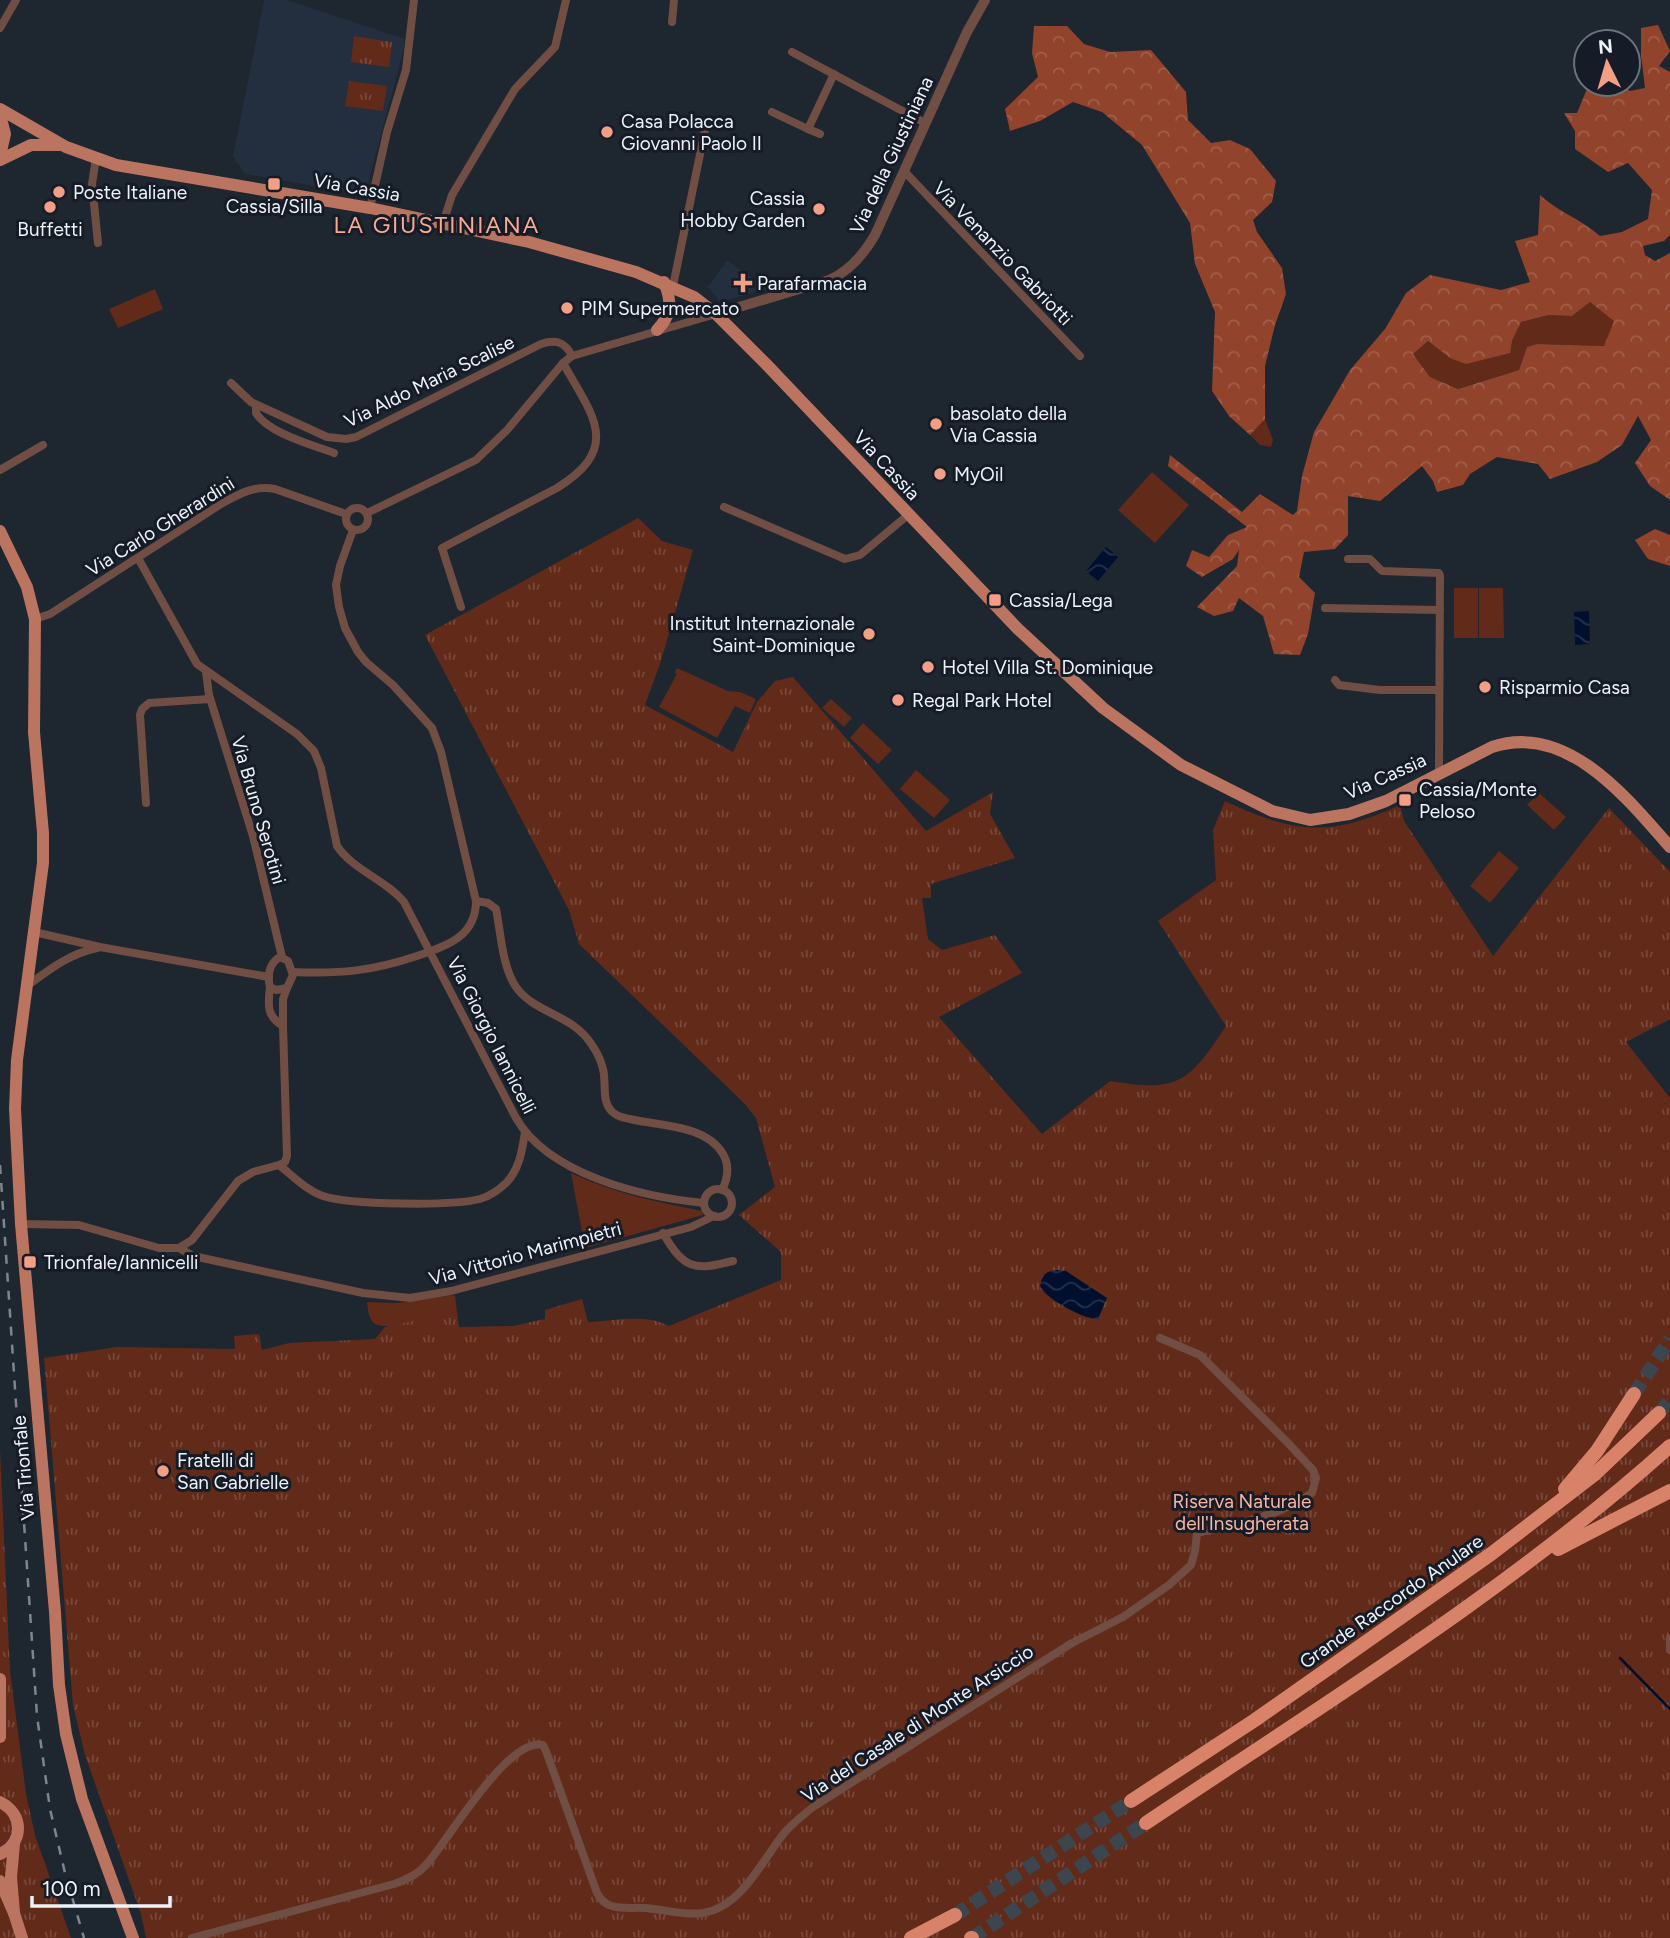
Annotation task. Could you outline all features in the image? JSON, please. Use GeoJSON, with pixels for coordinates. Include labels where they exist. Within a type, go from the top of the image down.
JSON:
{"type":"FeatureCollection","features":[{"type":"Feature","properties":{"kind":"highway"},"geometry":{"type":"LineString","coordinates":[[1546,1511],[1597,1451],[1634,1394]]}},
{"type":"Feature","properties":{"kind":"highway","name":"Grande Raccordo Anulare"},"geometry":{"type":"LineString","coordinates":[[1131,1801],[1255,1720],[1491,1554],[1595,1474],[1659,1413]]}},
{"type":"Feature","properties":{"kind":"highway"},"geometry":{"type":"LineString","coordinates":[[1146,1823],[1526,1565],[1570,1532],[1670,1446]]}},
{"type":"Feature","properties":{"kind":"highway"},"geometry":{"type":"LineString","coordinates":[[1526,1565],[1670,1491]]}},
{"type":"Feature","properties":{"kind":"highway"},"geometry":{"type":"LineString","coordinates":[[911,1938],[955,1915]]}},
{"type":"Feature","properties":{"kind":"main road","name":"Via Cassia"},"geometry":{"type":"LineString","coordinates":[[0,112],[66,147],[96,158],[149,172],[370,208],[566,251],[668,284],[694,297],[716,314],[1018,629],[1103,708],[1157,750],[1218,786],[1284,815],[1321,820],[1349,814],[1386,801],[1479,752],[1503,743],[1524,741],[1548,744],[1568,753],[1606,781],[1669,843]]}},
{"type":"Feature","properties":{"kind":"main road"},"geometry":{"type":"LineString","coordinates":[[0,112],[5,138],[0,158]]}},
{"type":"Feature","properties":{"kind":"main road"},"geometry":{"type":"LineString","coordinates":[[0,158],[31,145],[51,144],[66,147]]}},
{"type":"Feature","properties":{"kind":"main road"},"geometry":{"type":"LineString","coordinates":[[657,330],[669,313],[668,284]]}},
{"type":"Feature","properties":{"kind":"main road","name":"Via Trionfale"},"geometry":{"type":"LineString","coordinates":[[0,531],[27,587],[35,619],[34,732],[44,849],[17,1060],[15,1110],[21,1224],[64,1725],[86,1810],[133,1938]]}},
{"type":"Feature","properties":{"kind":"main road"},"geometry":{"type":"LineString","coordinates":[[0,1679],[0,1737]]}},
{"type":"Feature","properties":{"kind":"main road"},"geometry":{"type":"LineString","coordinates":[[0,1802],[8,1806],[16,1817],[19,1829],[14,1844],[11,1877],[14,1913]]}},
{"type":"Feature","properties":{"kind":"main road"},"geometry":{"type":"LineString","coordinates":[[0,1854],[14,1844]]}},
{"type":"Feature","properties":{"kind":"main road"},"geometry":{"type":"LineString","coordinates":[[0,1881],[22,1938]]}},
{"type":"Feature","properties":{"kind":"street"},"geometry":{"type":"LineString","coordinates":[[0,28],[16,0]]}},
{"type":"Feature","properties":{"kind":"street"},"geometry":{"type":"LineString","coordinates":[[370,208],[389,125],[406,70],[414,0]]}},
{"type":"Feature","properties":{"kind":"street"},"geometry":{"type":"LineString","coordinates":[[443,223],[452,194],[515,89],[555,47],[566,0]]}},
{"type":"Feature","properties":{"kind":"street"},"geometry":{"type":"LineString","coordinates":[[672,22],[674,0]]}},
{"type":"Feature","properties":{"kind":"street","name":"Via della Giustiniana"},"geometry":{"type":"LineString","coordinates":[[716,314],[830,280],[843,273],[862,254],[871,242],[967,32],[985,0]]}},
{"type":"Feature","properties":{"kind":"street"},"geometry":{"type":"LineString","coordinates":[[792,52],[925,123]]}},
{"type":"Feature","properties":{"kind":"street"},"geometry":{"type":"LineString","coordinates":[[808,129],[834,74]]}},
{"type":"Feature","properties":{"kind":"street"},"geometry":{"type":"LineString","coordinates":[[772,112],[820,134]]}},
{"type":"Feature","properties":{"kind":"street"},"geometry":{"type":"LineString","coordinates":[[668,284],[705,130]]}},
{"type":"Feature","properties":{"kind":"street"},"geometry":{"type":"LineString","coordinates":[[96,158],[92,184],[97,243]]}},
{"type":"Feature","properties":{"kind":"street","name":"Via Venanzio Gabriotti"},"geometry":{"type":"LineString","coordinates":[[904,171],[1080,356]]}},
{"type":"Feature","properties":{"kind":"street"},"geometry":{"type":"LineString","coordinates":[[367,513],[476,460],[508,429],[563,363],[572,356],[716,314]]}},
{"type":"Feature","properties":{"kind":"street","name":"Via Aldo Maria Scalise"},"geometry":{"type":"LineString","coordinates":[[231,383],[243,397],[256,405],[327,437],[346,439],[356,437],[541,344],[562,343],[572,356]]}},
{"type":"Feature","properties":{"kind":"street"},"geometry":{"type":"LineString","coordinates":[[461,607],[442,548],[557,488],[568,481],[594,452],[598,440],[593,419],[563,363]]}},
{"type":"Feature","properties":{"kind":"street","name":"Via Aldo Maria Scalise"},"geometry":{"type":"LineString","coordinates":[[256,405],[256,413],[262,421],[334,453]]}},
{"type":"Feature","properties":{"kind":"street"},"geometry":{"type":"LineString","coordinates":[[0,470],[43,445]]}},
{"type":"Feature","properties":{"kind":"street","name":"Via Carlo Gherardini"},"geometry":{"type":"LineString","coordinates":[[35,619],[50,614],[221,504],[255,488],[275,489],[346,514]]}},
{"type":"Feature","properties":{"kind":"street"},"geometry":{"type":"LineString","coordinates":[[356,507],[367,513],[369,519],[366,526],[360,530],[353,530],[346,523],[346,514],[356,507]]}},
{"type":"Feature","properties":{"kind":"street"},"geometry":{"type":"LineString","coordinates":[[724,507],[845,559],[860,555],[908,515]]}},
{"type":"Feature","properties":{"kind":"street"},"geometry":{"type":"LineString","coordinates":[[293,972],[362,971],[431,951],[454,942],[467,931],[475,917],[476,901],[442,752],[434,731],[424,717],[358,652],[345,628],[336,585],[353,530]]}},
{"type":"Feature","properties":{"kind":"street","name":"Via Giorgio Iannicelli"},"geometry":{"type":"LineString","coordinates":[[138,558],[190,654],[206,672],[292,730],[311,747],[321,768],[337,846],[346,856],[400,897],[525,1132],[520,1159],[509,1179],[494,1193],[472,1200],[335,1200],[312,1191],[279,1166]]}},
{"type":"Feature","properties":{"kind":"street"},"geometry":{"type":"LineString","coordinates":[[1348,559],[1370,559],[1382,571],[1439,573],[1439,774]]}},
{"type":"Feature","properties":{"kind":"street"},"geometry":{"type":"LineString","coordinates":[[1325,608],[1440,610]]}},
{"type":"Feature","properties":{"kind":"street","name":"Via Bruno Serotini"},"geometry":{"type":"LineString","coordinates":[[206,672],[211,699],[253,836],[282,957]]}},
{"type":"Feature","properties":{"kind":"street"},"geometry":{"type":"LineString","coordinates":[[1335,680],[1339,685],[1380,690],[1440,690]]}},
{"type":"Feature","properties":{"kind":"street"},"geometry":{"type":"LineString","coordinates":[[146,803],[140,715],[142,709],[149,703],[211,699]]}},
{"type":"Feature","properties":{"kind":"street"},"geometry":{"type":"LineString","coordinates":[[476,901],[488,903],[496,909],[508,970],[519,990],[534,1003],[576,1026],[593,1045],[603,1068],[606,1101],[612,1112],[623,1118],[697,1133],[709,1139],[720,1150],[726,1162],[727,1177],[722,1190]]}},
{"type":"Feature","properties":{"kind":"street"},"geometry":{"type":"LineString","coordinates":[[34,932],[100,947],[269,977]]}},
{"type":"Feature","properties":{"kind":"street"},"geometry":{"type":"LineString","coordinates":[[27,986],[74,954],[100,947]]}},
{"type":"Feature","properties":{"kind":"street"},"geometry":{"type":"LineString","coordinates":[[21,1224],[79,1225],[159,1248],[179,1248],[192,1240],[238,1181],[253,1172],[279,1166],[285,1162],[287,1156],[283,999],[292,981],[293,972],[288,961],[282,957],[273,962],[269,977],[270,1014],[283,1026]]}},
{"type":"Feature","properties":{"kind":"street"},"geometry":{"type":"LineString","coordinates":[[270,987],[276,990],[287,988]]}},
{"type":"Feature","properties":{"kind":"street"},"geometry":{"type":"LineString","coordinates":[[525,1132],[565,1162],[606,1182],[654,1196],[704,1203]]}},
{"type":"Feature","properties":{"kind":"street"},"geometry":{"type":"LineString","coordinates":[[722,1190],[729,1195],[730,1209],[723,1215],[715,1216],[707,1211],[704,1203],[710,1191],[722,1190]]}},
{"type":"Feature","properties":{"kind":"street","name":"Via Vittorio Marimpietri"},"geometry":{"type":"LineString","coordinates":[[179,1248],[193,1256],[363,1293],[410,1298],[451,1290],[696,1225],[715,1216]]}},
{"type":"Feature","properties":{"kind":"street"},"geometry":{"type":"LineString","coordinates":[[663,1233],[677,1256],[691,1266],[707,1267],[733,1261]]}},
{"type":"Feature","properties":{"kind":"street","name":"Via del Casale di Monte Arsiccio"},"geometry":{"type":"LineString","coordinates":[[192,1938],[394,1884],[411,1877],[428,1863],[470,1804],[495,1776],[519,1751],[536,1744],[543,1745],[547,1751],[597,1893],[604,1903],[614,1908],[688,1914],[718,1909],[736,1896],[786,1832],[813,1807],[1072,1643],[1123,1616],[1169,1585],[1191,1565],[1197,1533],[1248,1521],[1312,1493],[1316,1478],[1297,1452],[1200,1355],[1160,1338]]}},
{"type":"Feature","properties":{"kind":"street"},"geometry":{"type":"LineString","coordinates":[[1670,1638],[1670,1650]]}},
{"type":"Feature","properties":{"kind":"shaded area"},"geometry":{"type":"Polygon","coordinates":[[[264,0],[287,0],[405,39],[365,195],[245,174],[233,156],[264,0]]]}},
{"type":"Feature","properties":{"kind":"shaded area"},"geometry":{"type":"Polygon","coordinates":[[[727,260],[768,289],[720,302],[708,287],[727,260]]]}},
{"type":"Feature","properties":{"kind":"green space"},"geometry":{"type":"Polygon","coordinates":[[[1658,25],[1670,51],[1659,66],[1670,72],[1670,235],[1664,241],[1643,246],[1645,255],[1655,261],[1670,253],[1670,500],[1650,486],[1635,463],[1651,440],[1638,416],[1622,445],[1597,462],[1550,479],[1538,464],[1497,457],[1470,474],[1463,485],[1437,492],[1422,466],[1380,501],[1348,496],[1348,535],[1335,549],[1304,552],[1299,577],[1315,593],[1308,634],[1300,655],[1274,654],[1263,616],[1239,598],[1233,611],[1214,616],[1197,607],[1237,566],[1239,550],[1233,559],[1202,577],[1186,566],[1192,550],[1209,557],[1228,535],[1247,527],[1168,466],[1170,455],[1242,512],[1260,494],[1293,515],[1297,511],[1302,476],[1314,432],[1350,370],[1385,329],[1406,293],[1430,275],[1501,290],[1530,282],[1515,241],[1538,235],[1540,195],[1600,236],[1622,232],[1648,219],[1652,190],[1628,163],[1608,172],[1575,149],[1575,131],[1564,113],[1577,113],[1583,98],[1642,98],[1642,89],[1645,88],[1641,28],[1658,25]],[[1590,302],[1572,316],[1549,315],[1521,322],[1512,341],[1510,353],[1466,364],[1450,358],[1428,341],[1413,354],[1430,377],[1458,389],[1519,370],[1527,347],[1537,344],[1604,346],[1614,321],[1590,302]]]}},
{"type":"Feature","properties":{"kind":"green space"},"geometry":{"type":"Polygon","coordinates":[[[1034,26],[1067,26],[1084,44],[1110,52],[1151,50],[1186,92],[1188,120],[1211,143],[1230,140],[1250,149],[1276,181],[1272,202],[1253,220],[1257,232],[1282,268],[1286,294],[1265,366],[1265,419],[1250,435],[1229,416],[1212,391],[1215,312],[1195,264],[1190,223],[1142,145],[1102,112],[1073,102],[1040,121],[1010,131],[1005,109],[1038,77],[1032,53],[1034,26]]]}},
{"type":"Feature","properties":{"kind":"green space"},"geometry":{"type":"Polygon","coordinates":[[[354,36],[392,42],[389,67],[351,62],[354,36]]]}},
{"type":"Feature","properties":{"kind":"green space"},"geometry":{"type":"Polygon","coordinates":[[[349,81],[387,86],[383,111],[345,106],[349,81]]]}},
{"type":"Feature","properties":{"kind":"green space"},"geometry":{"type":"Polygon","coordinates":[[[155,289],[163,309],[118,328],[109,309],[155,289]]]}},
{"type":"Feature","properties":{"kind":"green space"},"geometry":{"type":"Polygon","coordinates":[[[1590,302],[1615,320],[1604,346],[1537,344],[1527,347],[1519,370],[1457,389],[1430,377],[1413,354],[1428,341],[1450,358],[1512,341],[1521,322],[1549,315],[1572,316],[1590,302]]]}},
{"type":"Feature","properties":{"kind":"green space"},"geometry":{"type":"Polygon","coordinates":[[[1265,419],[1273,440],[1271,447],[1260,445],[1250,435],[1265,419]]]}},
{"type":"Feature","properties":{"kind":"green space"},"geometry":{"type":"Polygon","coordinates":[[[1152,472],[1189,505],[1155,543],[1118,510],[1152,472]]]}},
{"type":"Feature","properties":{"kind":"green space","name":"Riserva Naturale dell'Insugherata"},"geometry":{"type":"Polygon","coordinates":[[[638,518],[662,541],[693,550],[661,661],[645,705],[733,752],[757,702],[775,681],[793,677],[926,831],[993,792],[990,814],[1015,858],[931,884],[931,898],[922,898],[928,939],[942,950],[995,935],[1022,973],[939,1017],[1042,1134],[1110,1081],[1152,1085],[1167,1084],[1180,1079],[1202,1060],[1226,1026],[1158,921],[1216,880],[1213,830],[1225,801],[1271,820],[1311,827],[1352,823],[1400,805],[1404,821],[1493,956],[1609,808],[1670,872],[1670,1019],[1626,1042],[1670,1098],[1670,1938],[146,1938],[141,1914],[85,1755],[73,1705],[44,1358],[117,1347],[235,1349],[234,1336],[259,1334],[262,1350],[289,1343],[375,1339],[385,1327],[457,1312],[459,1327],[513,1326],[545,1319],[545,1310],[582,1299],[588,1322],[640,1319],[669,1326],[781,1280],[781,1252],[739,1215],[775,1187],[756,1118],[745,1104],[579,944],[569,910],[425,635],[638,518]]]}},
{"type":"Feature","properties":{"kind":"green space"},"geometry":{"type":"Polygon","coordinates":[[[1655,529],[1670,535],[1670,566],[1648,559],[1635,540],[1655,529]]]}},
{"type":"Feature","properties":{"kind":"green space"},"geometry":{"type":"Polygon","coordinates":[[[1454,588],[1478,588],[1478,638],[1454,638],[1454,588]]]}},
{"type":"Feature","properties":{"kind":"green space"},"geometry":{"type":"Polygon","coordinates":[[[1479,588],[1503,588],[1504,638],[1479,638],[1479,588]]]}},
{"type":"Feature","properties":{"kind":"green space"},"geometry":{"type":"Polygon","coordinates":[[[677,668],[728,691],[740,692],[756,699],[750,713],[735,706],[717,738],[659,707],[677,674],[677,668]]]}},
{"type":"Feature","properties":{"kind":"green space"},"geometry":{"type":"Polygon","coordinates":[[[831,699],[852,718],[844,727],[822,708],[831,699]]]}},
{"type":"Feature","properties":{"kind":"green space"},"geometry":{"type":"Polygon","coordinates":[[[863,723],[892,750],[878,764],[850,738],[863,723]]]}},
{"type":"Feature","properties":{"kind":"green space"},"geometry":{"type":"Polygon","coordinates":[[[916,770],[950,800],[934,818],[900,789],[916,770]]]}},
{"type":"Feature","properties":{"kind":"green space"},"geometry":{"type":"Polygon","coordinates":[[[1539,793],[1566,817],[1554,830],[1527,805],[1539,793]]]}},
{"type":"Feature","properties":{"kind":"green space"},"geometry":{"type":"Polygon","coordinates":[[[1499,851],[1519,868],[1490,903],[1470,886],[1499,851]]]}},
{"type":"Feature","properties":{"kind":"green space"},"geometry":{"type":"Polygon","coordinates":[[[571,1173],[619,1191],[702,1211],[703,1215],[585,1248],[571,1173]]]}},
{"type":"Feature","properties":{"kind":"green space"},"geometry":{"type":"Polygon","coordinates":[[[455,1295],[457,1312],[390,1326],[374,1323],[367,1302],[397,1303],[455,1295]]]}},
{"type":"Feature","properties":{"kind":"green space"},"geometry":{"type":"Polygon","coordinates":[[[0,1449],[10,1671],[26,1794],[35,1835],[71,1938],[0,1938],[0,1449]]]}},
{"type":"Feature","properties":{"kind":"water"},"geometry":{"type":"Polygon","coordinates":[[[1106,547],[1118,557],[1098,581],[1086,571],[1106,547]]]}},
{"type":"Feature","properties":{"kind":"water"},"geometry":{"type":"Polygon","coordinates":[[[1589,611],[1590,644],[1575,645],[1574,612],[1589,611]]]}},
{"type":"Feature","properties":{"kind":"water"},"geometry":{"type":"Polygon","coordinates":[[[1066,1271],[1107,1298],[1098,1319],[1065,1307],[1043,1290],[1040,1285],[1044,1276],[1048,1272],[1066,1271]]]}},
{"type":"Feature","properties":{"kind":"waterway"},"geometry":{"type":"LineString","coordinates":[[1620,1658],[1670,1709]]}},
{"type":"Feature","properties":{"kind":"tunnel"},"geometry":{"type":"LineString","coordinates":[[1634,1394],[1670,1339]]}},
{"type":"Feature","properties":{"kind":"tunnel"},"geometry":{"type":"LineString","coordinates":[[1659,1413],[1670,1400]]}},
{"type":"Feature","properties":{"kind":"tunnel"},"geometry":{"type":"LineString","coordinates":[[955,1915],[1131,1801]]}},
{"type":"Feature","properties":{"kind":"tunnel"},"geometry":{"type":"LineString","coordinates":[[972,1938],[1146,1823]]}},
{"type":"Feature","properties":{"kind":"railway"},"geometry":{"type":"LineString","coordinates":[[0,1165],[37,1716],[50,1809],[84,1938]]}},
{"type":"Feature","properties":{"kind":"place","name":"Casa Polacca Giovanni Paolo II"},"geometry":{"type":"Point","coordinates":[607,132]}},
{"type":"Feature","properties":{"kind":"place","name":"Cassia/Silla"},"geometry":{"type":"Point","coordinates":[274,184]}},
{"type":"Feature","properties":{"kind":"place","name":"Poste Italiane"},"geometry":{"type":"Point","coordinates":[59,192]}},
{"type":"Feature","properties":{"kind":"place","name":"Buffetti"},"geometry":{"type":"Point","coordinates":[50,207]}},
{"type":"Feature","properties":{"kind":"place","name":"Cassia Hobby Garden"},"geometry":{"type":"Point","coordinates":[819,209]}},
{"type":"Feature","properties":{"kind":"place","name":"Parafarmacia"},"geometry":{"type":"Point","coordinates":[743,283]}},
{"type":"Feature","properties":{"kind":"place","name":"PIM Supermercato"},"geometry":{"type":"Point","coordinates":[567,308]}},
{"type":"Feature","properties":{"kind":"place","name":"basolato della Via Cassia"},"geometry":{"type":"Point","coordinates":[936,424]}},
{"type":"Feature","properties":{"kind":"place","name":"MyOil"},"geometry":{"type":"Point","coordinates":[940,474]}},
{"type":"Feature","properties":{"kind":"place","name":"Cassia/Lega"},"geometry":{"type":"Point","coordinates":[995,600]}},
{"type":"Feature","properties":{"kind":"place","name":"Institut Internazionale Saint-Dominique"},"geometry":{"type":"Point","coordinates":[869,634]}},
{"type":"Feature","properties":{"kind":"place","name":"Hotel Villa St. Dominique"},"geometry":{"type":"Point","coordinates":[928,667]}},
{"type":"Feature","properties":{"kind":"place","name":"Risparmio Casa"},"geometry":{"type":"Point","coordinates":[1485,687]}},
{"type":"Feature","properties":{"kind":"place","name":"Regal Park Hotel"},"geometry":{"type":"Point","coordinates":[898,700]}},
{"type":"Feature","properties":{"kind":"place","name":"Cassia/Monte Peloso"},"geometry":{"type":"Point","coordinates":[1405,800]}},
{"type":"Feature","properties":{"kind":"place","name":"Trionfale/Iannicelli"},"geometry":{"type":"Point","coordinates":[30,1262]}},
{"type":"Feature","properties":{"kind":"place","name":"Fratelli di San Gabrielle"},"geometry":{"type":"Point","coordinates":[163,1471]}},
{"type":"Feature","properties":{"kind":"district","name":"LA GIUSTINIANA"},"geometry":{"type":"Point","coordinates":[437,225]}}]}
